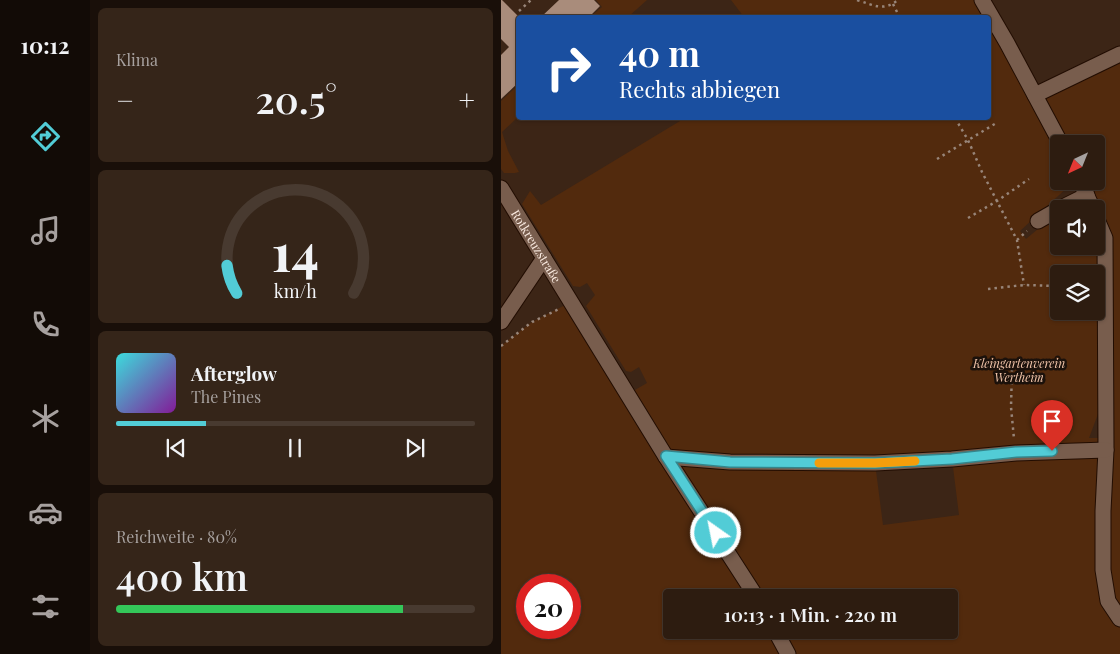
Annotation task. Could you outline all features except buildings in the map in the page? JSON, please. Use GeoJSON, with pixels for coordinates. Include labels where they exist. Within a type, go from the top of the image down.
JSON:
{"type":"FeatureCollection","features":[{"type":"Feature","properties":{"kind":"street"},"geometry":{"type":"LineString","coordinates":[[982,0],[990,15]]}},
{"type":"Feature","properties":{"kind":"street"},"geometry":{"type":"LineString","coordinates":[[991,16],[1056,135]]}},
{"type":"Feature","properties":{"kind":"street"},"geometry":{"type":"LineString","coordinates":[[1035,95],[1120,54]]}},
{"type":"Feature","properties":{"kind":"street","name":"Rotkreuzstraße"},"geometry":{"type":"LineString","coordinates":[[501,188],[666,456],[751,589]]}},
{"type":"Feature","properties":{"kind":"street"},"geometry":{"type":"LineString","coordinates":[[1038,221],[1050,214]]}},
{"type":"Feature","properties":{"kind":"street"},"geometry":{"type":"LineString","coordinates":[[1105,238],[1106,450],[1103,570],[1109,601],[1120,619]]}},
{"type":"Feature","properties":{"kind":"street"},"geometry":{"type":"LineString","coordinates":[[501,322],[544,258]]}},
{"type":"Feature","properties":{"kind":"street"},"geometry":{"type":"LineString","coordinates":[[666,456],[730,462],[875,463],[952,459],[1016,452],[1106,450]]}},
{"type":"Feature","properties":{"kind":"street"},"geometry":{"type":"LineString","coordinates":[[780,639],[788,654]]}},
{"type":"Feature","properties":{"kind":"path"},"geometry":{"type":"LineString","coordinates":[[519,11],[531,0]]}},
{"type":"Feature","properties":{"kind":"path"},"geometry":{"type":"LineString","coordinates":[[857,0],[883,8],[898,0]]}},
{"type":"Feature","properties":{"kind":"path"},"geometry":{"type":"LineString","coordinates":[[893,4],[898,15]]}},
{"type":"Feature","properties":{"kind":"path"},"geometry":{"type":"LineString","coordinates":[[956,120],[968,140],[982,172],[1017,240],[1024,285]]}},
{"type":"Feature","properties":{"kind":"path"},"geometry":{"type":"LineString","coordinates":[[937,159],[998,122]]}},
{"type":"Feature","properties":{"kind":"path"},"geometry":{"type":"LineString","coordinates":[[968,218],[1029,179]]}},
{"type":"Feature","properties":{"kind":"path"},"geometry":{"type":"LineString","coordinates":[[988,290],[1024,285],[1050,286]]}},
{"type":"Feature","properties":{"kind":"path"},"geometry":{"type":"LineString","coordinates":[[501,346],[532,322],[571,302]]}},
{"type":"Feature","properties":{"kind":"path"},"geometry":{"type":"LineString","coordinates":[[1012,369],[1011,407],[1016,452]]}},
{"type":"Feature","properties":{"kind":"green space"},"geometry":{"type":"Polygon","coordinates":[[[596,0],[647,0],[630,15],[592,15],[602,7],[596,0]]]}},
{"type":"Feature","properties":{"kind":"green space"},"geometry":{"type":"Polygon","coordinates":[[[731,0],[975,0],[984,15],[742,15],[731,0]]]}},
{"type":"Feature","properties":{"kind":"green space","name":"Kleingartenverein Wertheim"},"geometry":{"type":"Polygon","coordinates":[[[991,28],[1050,138],[1050,190],[1065,190],[1054,200],[1050,200],[1050,203],[1020,231],[1026,239],[1050,219],[1050,255],[1101,255],[1101,265],[1050,265],[1050,320],[1100,320],[1098,414],[1089,438],[1106,438],[1105,200],[1088,200],[1084,190],[1105,190],[1105,135],[1056,135],[1038,99],[1120,54],[1120,654],[501,654],[501,346],[532,322],[571,302],[628,394],[647,383],[639,367],[631,372],[626,371],[586,306],[595,295],[587,283],[580,287],[573,286],[522,204],[530,191],[541,205],[682,120],[991,120],[991,28]],[[952,459],[875,463],[883,525],[959,515],[952,459]]]}},
{"type":"Feature","properties":{"kind":"green space"},"geometry":{"type":"Polygon","coordinates":[[[516,87],[516,119],[502,132],[508,151],[519,172],[515,173],[504,173],[501,169],[501,101],[516,87]]]}},
{"type":"Feature","properties":{"kind":"slow traffic"},"geometry":{"type":"LineString","coordinates":[[819,463],[915,461]]}},
{"type":"Feature","properties":{"kind":"route"},"geometry":{"type":"LineString","coordinates":[[716,533],[666,456],[730,462],[875,463],[1052,451]]}}]}
